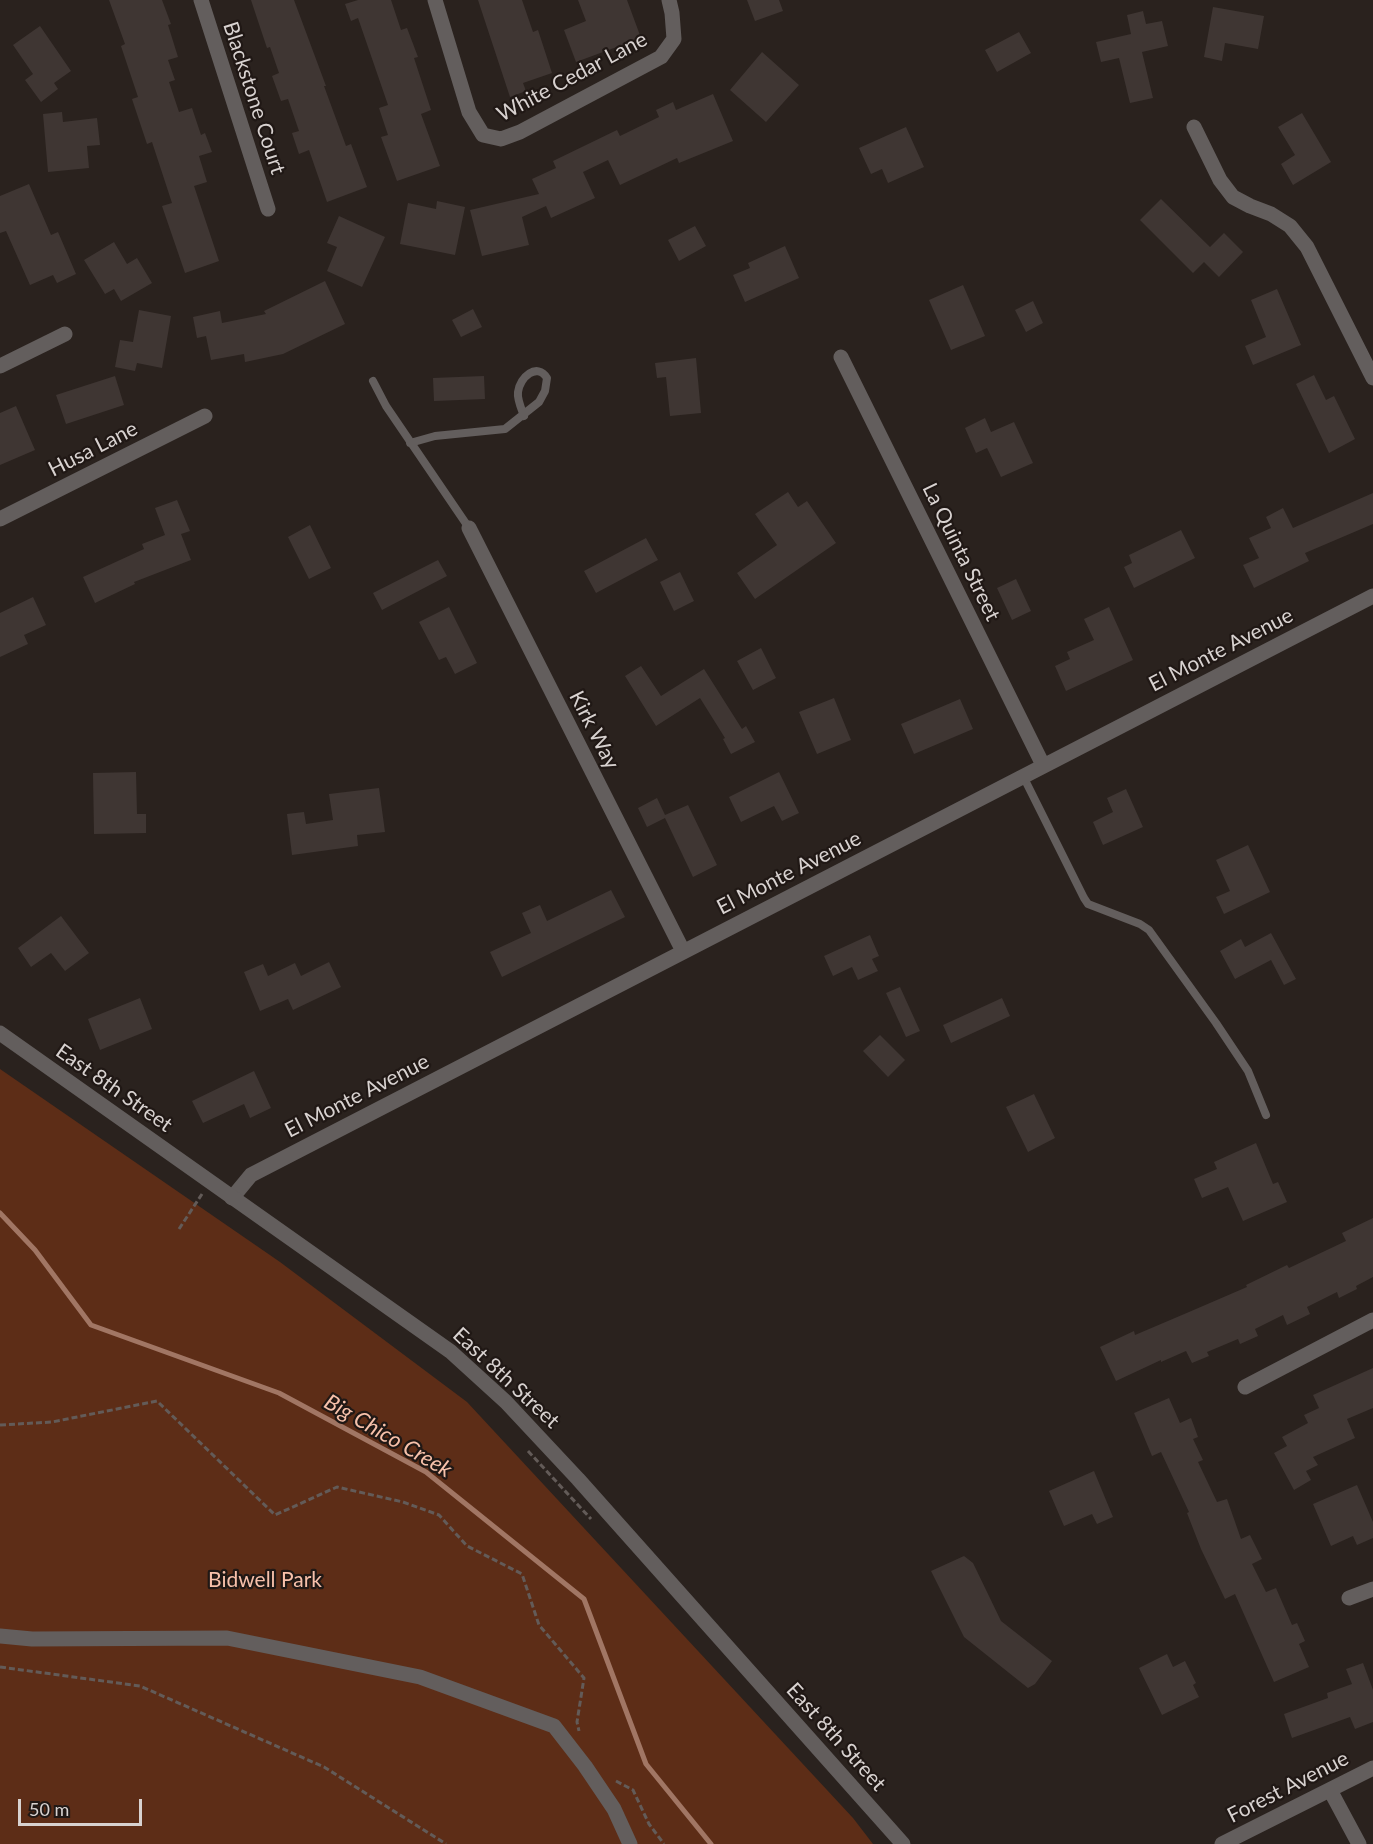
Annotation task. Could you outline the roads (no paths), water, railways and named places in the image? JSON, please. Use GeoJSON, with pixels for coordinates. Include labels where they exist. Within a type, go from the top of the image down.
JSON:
{"type":"FeatureCollection","features":[{"type":"Feature","properties":{"kind":"street","name":"Blackstone Court"},"geometry":{"type":"LineString","coordinates":[[201,0],[268,209]]}},
{"type":"Feature","properties":{"kind":"street","name":"White Cedar Lane"},"geometry":{"type":"LineString","coordinates":[[435,0],[469,112],[483,135],[501,140],[661,57],[674,39],[669,0]]}},
{"type":"Feature","properties":{"kind":"street"},"geometry":{"type":"LineString","coordinates":[[1194,127],[1220,180],[1233,197],[1290,226],[1307,247],[1373,378]]}},
{"type":"Feature","properties":{"kind":"street"},"geometry":{"type":"LineString","coordinates":[[0,366],[65,334]]}},
{"type":"Feature","properties":{"kind":"street","name":"La Quinta Street"},"geometry":{"type":"LineString","coordinates":[[841,357],[1043,765]]}},
{"type":"Feature","properties":{"kind":"street","name":"Husa Lane"},"geometry":{"type":"LineString","coordinates":[[0,519],[205,416]]}},
{"type":"Feature","properties":{"kind":"street","name":"Kirk Way"},"geometry":{"type":"LineString","coordinates":[[469,528],[683,951]]}},
{"type":"Feature","properties":{"kind":"street","name":"El Monte Avenue"},"geometry":{"type":"LineString","coordinates":[[232,1198],[251,1174],[1373,596]]}},
{"type":"Feature","properties":{"kind":"street","name":"East 8th Street"},"geometry":{"type":"LineString","coordinates":[[0,1033],[450,1351],[506,1402],[585,1487],[903,1844]]}},
{"type":"Feature","properties":{"kind":"street"},"geometry":{"type":"LineString","coordinates":[[1245,1387],[1373,1320]]}},
{"type":"Feature","properties":{"kind":"street"},"geometry":{"type":"LineString","coordinates":[[1349,1598],[1373,1589]]}},
{"type":"Feature","properties":{"kind":"street"},"geometry":{"type":"LineString","coordinates":[[0,1636],[32,1639],[227,1638],[420,1677],[554,1726],[614,1809],[630,1844]]}},
{"type":"Feature","properties":{"kind":"street","name":"Forest Avenue"},"geometry":{"type":"LineString","coordinates":[[1222,1844],[1373,1768]]}},
{"type":"Feature","properties":{"kind":"street"},"geometry":{"type":"LineString","coordinates":[[1330,1790],[1359,1844]]}},
{"type":"Feature","properties":{"kind":"lane"},"geometry":{"type":"LineString","coordinates":[[411,443],[435,436],[499,431],[513,424],[524,416],[539,402],[545,391],[547,378],[539,370],[528,374],[518,389],[524,416]]}},
{"type":"Feature","properties":{"kind":"lane"},"geometry":{"type":"LineString","coordinates":[[373,381],[386,406],[469,528]]}},
{"type":"Feature","properties":{"kind":"lane"},"geometry":{"type":"LineString","coordinates":[[1023,776],[1088,904],[1140,924],[1149,930],[1248,1071],[1266,1115]]}},
{"type":"Feature","properties":{"kind":"waterway","name":"Big Chico Creek"},"geometry":{"type":"LineString","coordinates":[[0,1213],[35,1250],[91,1325],[279,1393],[426,1472],[584,1599],[646,1764],[711,1844]]}},
{"type":"Feature","properties":{"kind":"park label","name":"Bidwell Park"},"geometry":{"type":"Point","coordinates":[265,1580]}}]}
